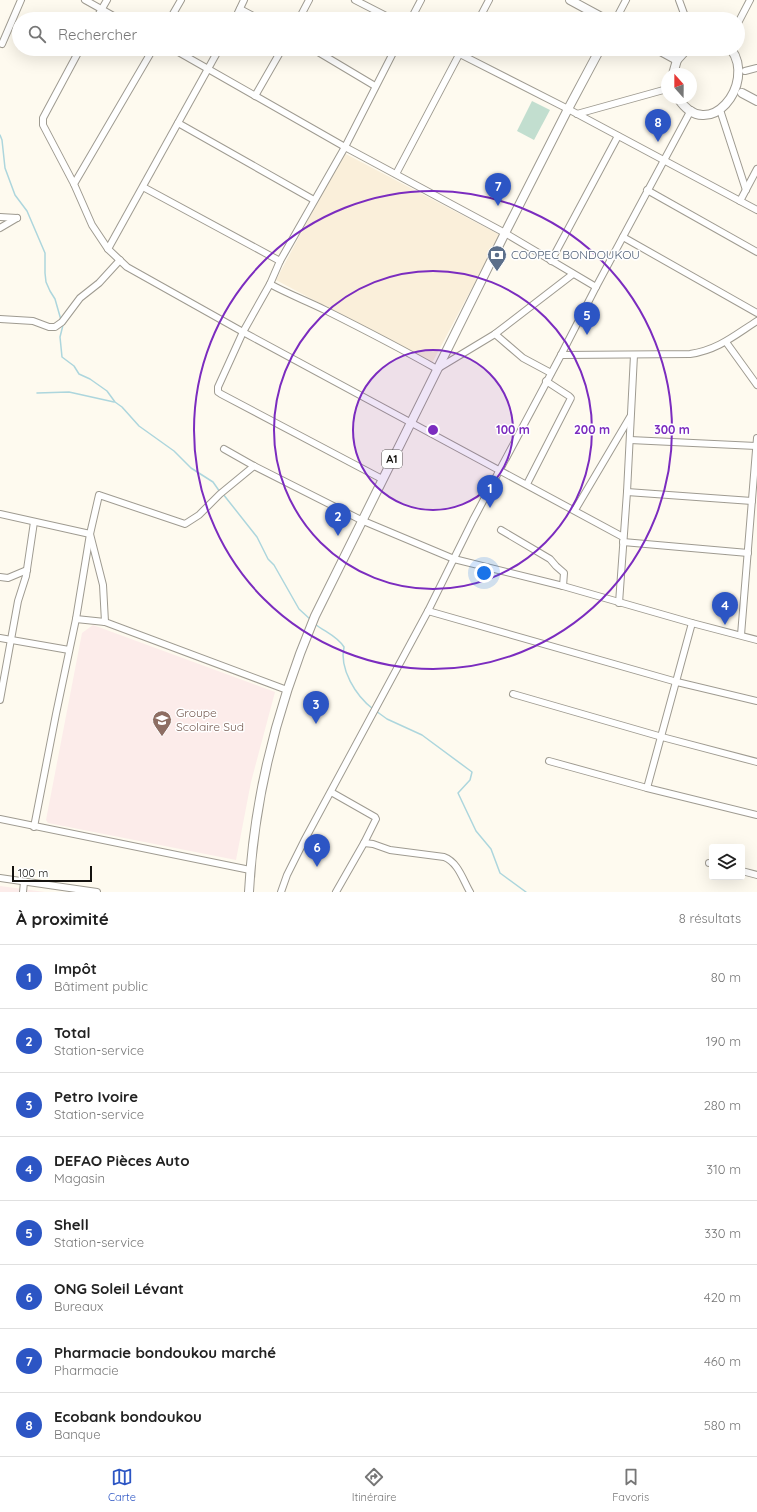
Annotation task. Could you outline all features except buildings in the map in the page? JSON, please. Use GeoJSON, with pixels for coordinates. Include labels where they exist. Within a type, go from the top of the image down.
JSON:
{"type":"FeatureCollection","features":[{"type":"Feature","properties":{"kind":"main road"},"geometry":{"type":"LineString","coordinates":[[570,0],[592,12]]}},
{"type":"Feature","properties":{"kind":"main road","name":"A1"},"geometry":{"type":"LineString","coordinates":[[249,892],[255,825],[270,750],[287,690],[314,616],[505,233],[596,56]]}},
{"type":"Feature","properties":{"kind":"main road"},"geometry":{"type":"LineString","coordinates":[[670,56],[677,60]]}},
{"type":"Feature","properties":{"kind":"main road"},"geometry":{"type":"LineString","coordinates":[[675,68],[677,60],[681,56]]}},
{"type":"Feature","properties":{"kind":"main road"},"geometry":{"type":"LineString","coordinates":[[683,104],[691,110],[706,114],[721,113],[733,105],[742,93],[745,82],[745,71],[738,56]]}},
{"type":"Feature","properties":{"kind":"main road"},"geometry":{"type":"LineString","coordinates":[[742,93],[757,101]]}},
{"type":"Feature","properties":{"kind":"street"},"geometry":{"type":"LineString","coordinates":[[16,12],[21,0]]}},
{"type":"Feature","properties":{"kind":"street"},"geometry":{"type":"LineString","coordinates":[[85,0],[107,12]]}},
{"type":"Feature","properties":{"kind":"street"},"geometry":{"type":"LineString","coordinates":[[100,12],[107,0]]}},
{"type":"Feature","properties":{"kind":"street"},"geometry":{"type":"LineString","coordinates":[[174,12],[181,0]]}},
{"type":"Feature","properties":{"kind":"street"},"geometry":{"type":"LineString","coordinates":[[238,12],[244,0]]}},
{"type":"Feature","properties":{"kind":"street"},"geometry":{"type":"LineString","coordinates":[[303,12],[309,0]]}},
{"type":"Feature","properties":{"kind":"street"},"geometry":{"type":"LineString","coordinates":[[354,0],[364,2],[380,12]]}},
{"type":"Feature","properties":{"kind":"street"},"geometry":{"type":"LineString","coordinates":[[415,12],[421,0]]}},
{"type":"Feature","properties":{"kind":"street"},"geometry":{"type":"LineString","coordinates":[[483,12],[489,0]]}},
{"type":"Feature","properties":{"kind":"street"},"geometry":{"type":"LineString","coordinates":[[620,12],[626,0]]}},
{"type":"Feature","properties":{"kind":"street"},"geometry":{"type":"LineString","coordinates":[[679,0],[683,12]]}},
{"type":"Feature","properties":{"kind":"street"},"geometry":{"type":"LineString","coordinates":[[744,12],[750,0]]}},
{"type":"Feature","properties":{"kind":"street"},"geometry":{"type":"LineString","coordinates":[[240,9],[246,12]]}},
{"type":"Feature","properties":{"kind":"street"},"geometry":{"type":"LineString","coordinates":[[2,44],[12,21]]}},
{"type":"Feature","properties":{"kind":"street"},"geometry":{"type":"LineString","coordinates":[[76,56],[42,118],[43,125],[74,184],[92,225],[108,249],[127,267],[500,472],[527,484],[575,510],[623,540],[748,553]]}},
{"type":"Feature","properties":{"kind":"street"},"geometry":{"type":"LineString","coordinates":[[74,184],[149,56]]}},
{"type":"Feature","properties":{"kind":"street"},"geometry":{"type":"LineString","coordinates":[[185,56],[345,147],[505,233],[596,287]]}},
{"type":"Feature","properties":{"kind":"street"},"geometry":{"type":"LineString","coordinates":[[108,249],[215,56]]}},
{"type":"Feature","properties":{"kind":"street"},"geometry":{"type":"LineString","coordinates":[[254,96],[278,56]]}},
{"type":"Feature","properties":{"kind":"street"},"geometry":{"type":"LineString","coordinates":[[325,56],[375,86]]}},
{"type":"Feature","properties":{"kind":"street"},"geometry":{"type":"LineString","coordinates":[[382,479],[221,394],[218,392],[218,387],[243,332],[270,284],[280,261],[345,147],[391,56]]}},
{"type":"Feature","properties":{"kind":"street"},"geometry":{"type":"LineString","coordinates":[[396,174],[458,56]]}},
{"type":"Feature","properties":{"kind":"street"},"geometry":{"type":"LineString","coordinates":[[470,56],[757,210]]}},
{"type":"Feature","properties":{"kind":"street"},"geometry":{"type":"LineString","coordinates":[[745,71],[757,68]]}},
{"type":"Feature","properties":{"kind":"street"},"geometry":{"type":"LineString","coordinates":[[577,114],[661,91]]}},
{"type":"Feature","properties":{"kind":"street"},"geometry":{"type":"LineString","coordinates":[[281,892],[290,868],[428,611],[546,382],[691,110]]}},
{"type":"Feature","properties":{"kind":"street"},"geometry":{"type":"LineString","coordinates":[[721,113],[746,190]]}},
{"type":"Feature","properties":{"kind":"street"},"geometry":{"type":"LineString","coordinates":[[178,123],[314,200]]}},
{"type":"Feature","properties":{"kind":"street"},"geometry":{"type":"LineString","coordinates":[[551,261],[618,136]]}},
{"type":"Feature","properties":{"kind":"street"},"geometry":{"type":"LineString","coordinates":[[740,201],[757,169]]}},
{"type":"Feature","properties":{"kind":"street"},"geometry":{"type":"LineString","coordinates":[[143,187],[280,261]]}},
{"type":"Feature","properties":{"kind":"street"},"geometry":{"type":"LineString","coordinates":[[647,190],[757,252]]}},
{"type":"Feature","properties":{"kind":"street"},"geometry":{"type":"LineString","coordinates":[[0,217],[17,218],[0,228]]}},
{"type":"Feature","properties":{"kind":"street"},"geometry":{"type":"LineString","coordinates":[[623,237],[757,313]]}},
{"type":"Feature","properties":{"kind":"street"},"geometry":{"type":"LineString","coordinates":[[0,319],[33,321],[49,327],[55,327],[62,322],[80,298],[99,283],[120,260]]}},
{"type":"Feature","properties":{"kind":"street"},"geometry":{"type":"LineString","coordinates":[[270,284],[380,337],[437,369],[495,334],[573,274]]}},
{"type":"Feature","properties":{"kind":"street"},"geometry":{"type":"LineString","coordinates":[[561,355],[690,354],[703,352],[726,342],[757,321]]}},
{"type":"Feature","properties":{"kind":"street"},"geometry":{"type":"LineString","coordinates":[[495,334],[523,358],[551,373]]}},
{"type":"Feature","properties":{"kind":"street"},"geometry":{"type":"LineString","coordinates":[[726,342],[757,385]]}},
{"type":"Feature","properties":{"kind":"street"},"geometry":{"type":"LineString","coordinates":[[619,603],[627,492],[634,355]]}},
{"type":"Feature","properties":{"kind":"street"},"geometry":{"type":"LineString","coordinates":[[527,484],[571,398],[546,382]]}},
{"type":"Feature","properties":{"kind":"street"},"geometry":{"type":"LineString","coordinates":[[575,510],[631,415]]}},
{"type":"Feature","properties":{"kind":"street"},"geometry":{"type":"LineString","coordinates":[[741,635],[757,438]]}},
{"type":"Feature","properties":{"kind":"street"},"geometry":{"type":"LineString","coordinates":[[630,440],[756,446]]}},
{"type":"Feature","properties":{"kind":"street"},"geometry":{"type":"LineString","coordinates":[[224,449],[254,466],[361,520],[454,559],[563,586],[619,603],[757,640]]}},
{"type":"Feature","properties":{"kind":"street"},"geometry":{"type":"LineString","coordinates":[[34,826],[76,619],[90,534],[99,495],[185,524],[198,515],[220,494],[254,466]]}},
{"type":"Feature","properties":{"kind":"street"},"geometry":{"type":"LineString","coordinates":[[627,492],[752,501]]}},
{"type":"Feature","properties":{"kind":"street"},"geometry":{"type":"LineString","coordinates":[[0,514],[90,534]]}},
{"type":"Feature","properties":{"kind":"street"},"geometry":{"type":"LineString","coordinates":[[0,699],[18,601],[27,570],[34,522]]}},
{"type":"Feature","properties":{"kind":"street"},"geometry":{"type":"LineString","coordinates":[[501,530],[550,559],[564,573],[563,586]]}},
{"type":"Feature","properties":{"kind":"street"},"geometry":{"type":"LineString","coordinates":[[90,534],[103,585],[105,622]]}},
{"type":"Feature","properties":{"kind":"street"},"geometry":{"type":"LineString","coordinates":[[0,577],[8,578],[27,570]]}},
{"type":"Feature","properties":{"kind":"street"},"geometry":{"type":"LineString","coordinates":[[428,611],[677,682],[757,701]]}},
{"type":"Feature","properties":{"kind":"street"},"geometry":{"type":"LineString","coordinates":[[76,619],[105,622],[287,690]]}},
{"type":"Feature","properties":{"kind":"street"},"geometry":{"type":"LineString","coordinates":[[647,788],[692,623]]}},
{"type":"Feature","properties":{"kind":"street"},"geometry":{"type":"LineString","coordinates":[[0,638],[69,650]]}},
{"type":"Feature","properties":{"kind":"street"},"geometry":{"type":"LineString","coordinates":[[513,694],[662,737],[757,762]]}},
{"type":"Feature","properties":{"kind":"street"},"geometry":{"type":"LineString","coordinates":[[549,761],[647,788],[757,815]]}},
{"type":"Feature","properties":{"kind":"street"},"geometry":{"type":"LineString","coordinates":[[331,792],[375,817],[376,819],[336,892]]}},
{"type":"Feature","properties":{"kind":"street"},"geometry":{"type":"LineString","coordinates":[[0,819],[250,870]]}},
{"type":"Feature","properties":{"kind":"street"},"geometry":{"type":"LineString","coordinates":[[364,843],[373,844],[390,850],[444,857],[449,859],[457,868],[470,892]]}},
{"type":"Feature","properties":{"kind":"street"},"geometry":{"type":"LineString","coordinates":[[745,873],[757,876]]}},
{"type":"Feature","properties":{"kind":"street"},"geometry":{"type":"LineString","coordinates":[[0,878],[96,892]]}},
{"type":"Feature","properties":{"kind":"street"},"geometry":{"type":"LineString","coordinates":[[23,892],[24,882]]}},
{"type":"Feature","properties":{"kind":"shaded area"},"geometry":{"type":"Polygon","coordinates":[[[344,153],[500,235],[432,363],[276,280],[344,153]]]}},
{"type":"Feature","properties":{"kind":"shaded area","name":"Groupe Scolaire Sud"},"geometry":{"type":"Polygon","coordinates":[[[93,625],[275,692],[251,782],[236,860],[48,823],[46,820],[82,633],[93,625]]]}},
{"type":"Feature","properties":{"kind":"shaded area"},"geometry":{"type":"Polygon","coordinates":[[[0,886],[45,892],[0,892],[0,886]]]}},
{"type":"Feature","properties":{"kind":"green space"},"geometry":{"type":"Polygon","coordinates":[[[532,101],[550,110],[534,140],[517,131],[532,101]]]}},
{"type":"Feature","properties":{"kind":"waterway"},"geometry":{"type":"LineString","coordinates":[[0,135],[2,140],[5,168],[15,195],[27,211],[45,253],[46,282],[55,299],[61,320]]}},
{"type":"Feature","properties":{"kind":"waterway"},"geometry":{"type":"LineString","coordinates":[[63,325],[60,337],[62,357],[74,366],[79,374],[90,379],[107,391],[115,402],[122,407],[139,426],[174,451],[191,468],[213,482],[220,492]]}},
{"type":"Feature","properties":{"kind":"waterway"},"geometry":{"type":"LineString","coordinates":[[37,393],[69,392],[114,402]]}},
{"type":"Feature","properties":{"kind":"waterway"},"geometry":{"type":"LineString","coordinates":[[223,494],[257,537],[268,559],[274,565],[299,609],[311,620]]}},
{"type":"Feature","properties":{"kind":"waterway"},"geometry":{"type":"LineString","coordinates":[[315,624],[334,637],[344,647],[343,655],[346,673],[355,689],[373,709]]}},
{"type":"Feature","properties":{"kind":"waterway"},"geometry":{"type":"LineString","coordinates":[[376,711],[387,719],[422,735],[472,772],[470,780],[458,793],[476,831],[491,849],[500,873],[526,892]]}},
{"type":"Feature","properties":{"kind":"place","name":"Ecobank bondoukou"},"geometry":{"type":"Point","coordinates":[658,142]}},
{"type":"Feature","properties":{"kind":"place","name":"Pharmacie bondoukou marché"},"geometry":{"type":"Point","coordinates":[498,206]}},
{"type":"Feature","properties":{"kind":"place","name":"COOPEC BONDOUKOU"},"geometry":{"type":"Point","coordinates":[497,272]}},
{"type":"Feature","properties":{"kind":"place","name":"Shell"},"geometry":{"type":"Point","coordinates":[587,335]}},
{"type":"Feature","properties":{"kind":"place","name":"Impôt"},"geometry":{"type":"Point","coordinates":[490,508]}},
{"type":"Feature","properties":{"kind":"place","name":"Total"},"geometry":{"type":"Point","coordinates":[338,536]}},
{"type":"Feature","properties":{"kind":"place","name":"DEFAO Pièces Auto"},"geometry":{"type":"Point","coordinates":[725,625]}},
{"type":"Feature","properties":{"kind":"place","name":"Petro Ivoire"},"geometry":{"type":"Point","coordinates":[316,724]}},
{"type":"Feature","properties":{"kind":"place","name":"Groupe Scolaire Sud"},"geometry":{"type":"Point","coordinates":[162,737]}},
{"type":"Feature","properties":{"kind":"place","name":"ONG Soleil Lévant"},"geometry":{"type":"Point","coordinates":[317,867]}}]}
